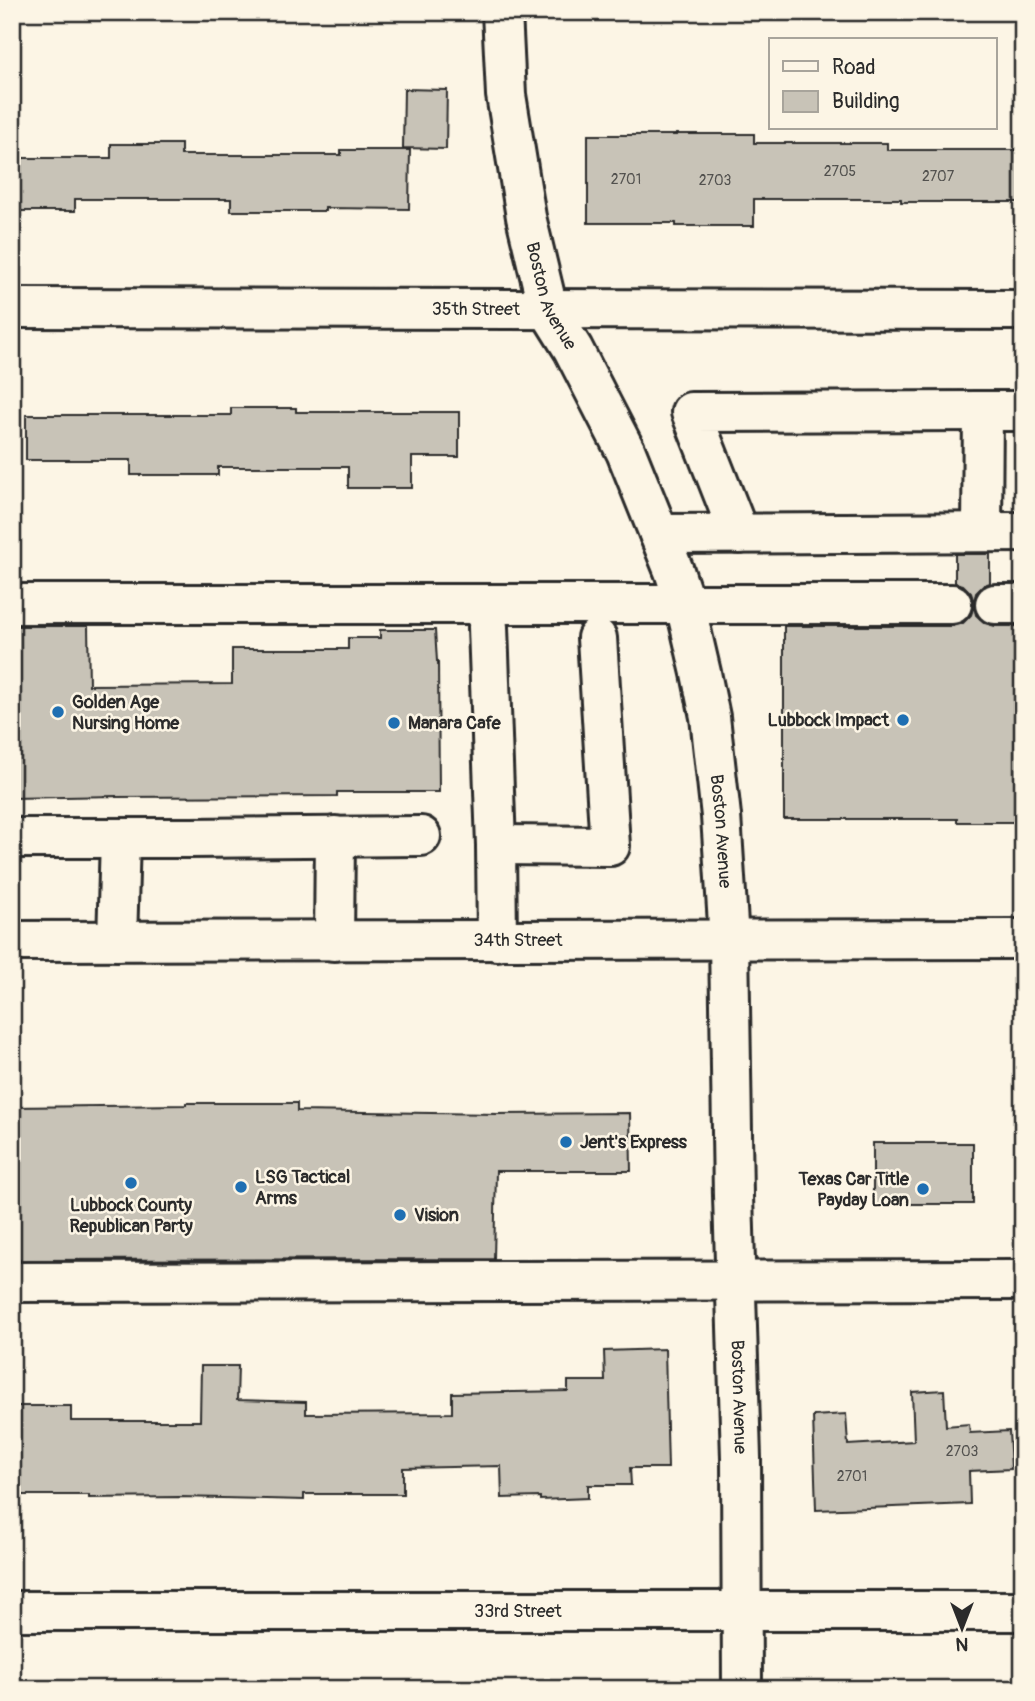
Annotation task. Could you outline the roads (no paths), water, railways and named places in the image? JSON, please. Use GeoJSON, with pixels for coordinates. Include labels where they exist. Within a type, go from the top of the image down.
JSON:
{"type":"FeatureCollection","features":[{"type":"Feature","properties":{"kind":"street","name":"Boston Avenue"},"geometry":{"type":"LineString","coordinates":[[502,12],[506,95],[526,217],[548,309],[573,349],[626,452],[674,571],[685,604],[701,673],[716,761],[729,940],[741,1458],[742,1689]]}},
{"type":"Feature","properties":{"kind":"street","name":"35th Street"},"geometry":{"type":"LineString","coordinates":[[12,308],[1023,310]]}},
{"type":"Feature","properties":{"kind":"street"},"geometry":{"type":"LineString","coordinates":[[982,532],[983,411]]}},
{"type":"Feature","properties":{"kind":"street"},"geometry":{"type":"LineString","coordinates":[[739,534],[691,412],[1023,411]]}},
{"type":"Feature","properties":{"kind":"street"},"geometry":{"type":"LineString","coordinates":[[659,534],[1023,532]]}},
{"type":"Feature","properties":{"kind":"street"},"geometry":{"type":"LineString","coordinates":[[12,604],[952,604]]}},
{"type":"Feature","properties":{"kind":"street"},"geometry":{"type":"LineString","coordinates":[[488,628],[497,941]]}},
{"type":"Feature","properties":{"kind":"street"},"geometry":{"type":"LineString","coordinates":[[496,845],[610,846],[597,638]]}},
{"type":"Feature","properties":{"kind":"street"},"geometry":{"type":"LineString","coordinates":[[334,941],[335,836]]}},
{"type":"Feature","properties":{"kind":"street"},"geometry":{"type":"LineString","coordinates":[[12,838],[421,836]]}},
{"type":"Feature","properties":{"kind":"street"},"geometry":{"type":"LineString","coordinates":[[117,941],[120,838]]}},
{"type":"Feature","properties":{"kind":"street","name":"34th Street"},"geometry":{"type":"LineString","coordinates":[[12,941],[1023,939]]}},
{"type":"Feature","properties":{"kind":"street"},"geometry":{"type":"LineString","coordinates":[[12,1282],[1023,1280]]}},
{"type":"Feature","properties":{"kind":"street","name":"33rd Street"},"geometry":{"type":"LineString","coordinates":[[12,1611],[1023,1611]]}},
{"type":"Feature","properties":{"kind":"place","name":"Golden Age Nursing Home"},"geometry":{"type":"Point","coordinates":[58,712]}},
{"type":"Feature","properties":{"kind":"place","name":"Lubbock Impact"},"geometry":{"type":"Point","coordinates":[903,720]}},
{"type":"Feature","properties":{"kind":"place","name":"Manara Cafe"},"geometry":{"type":"Point","coordinates":[394,723]}},
{"type":"Feature","properties":{"kind":"place","name":"Jent's Express"},"geometry":{"type":"Point","coordinates":[566,1142]}},
{"type":"Feature","properties":{"kind":"place","name":"Lubbock County Republican Party"},"geometry":{"type":"Point","coordinates":[131,1183]}},
{"type":"Feature","properties":{"kind":"place","name":"LSG Tactical Arms"},"geometry":{"type":"Point","coordinates":[241,1187]}},
{"type":"Feature","properties":{"kind":"place","name":"Texas Car Title Payday Loan"},"geometry":{"type":"Point","coordinates":[923,1189]}},
{"type":"Feature","properties":{"kind":"place","name":"Vision"},"geometry":{"type":"Point","coordinates":[400,1215]}}]}
